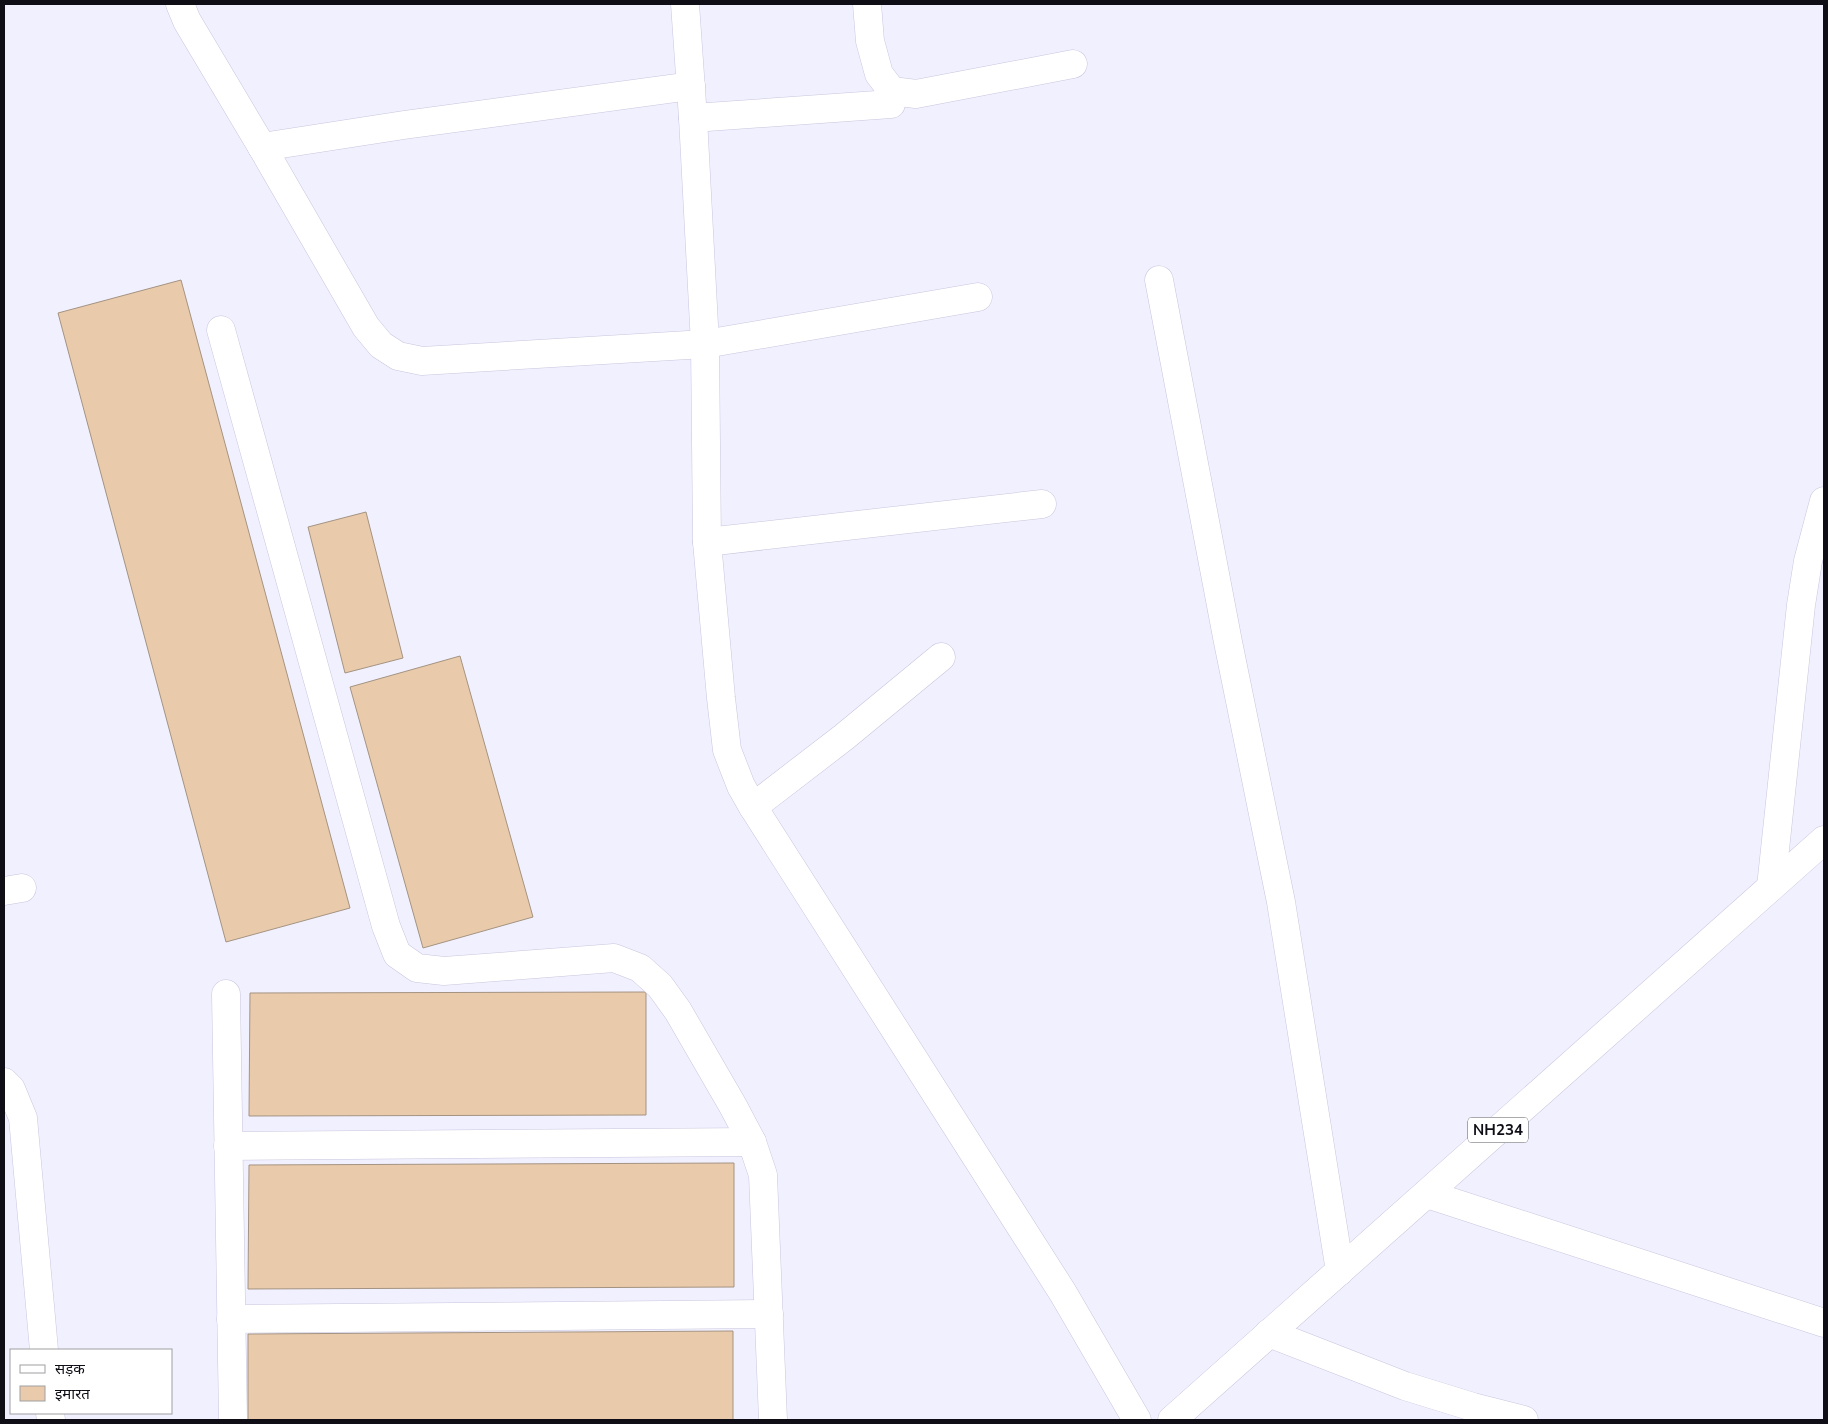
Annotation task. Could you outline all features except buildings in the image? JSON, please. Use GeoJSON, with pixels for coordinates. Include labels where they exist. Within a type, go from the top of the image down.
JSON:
{"type":"FeatureCollection","features":[{"type":"Feature","properties":{"kind":"main road"},"geometry":{"type":"LineString","coordinates":[[180,4],[187,21],[366,327],[381,345],[398,356],[422,361],[705,344],[978,298]]}},
{"type":"Feature","properties":{"kind":"main road"},"geometry":{"type":"LineString","coordinates":[[685,4],[705,344],[707,542],[720,698],[727,750],[741,786],[753,807],[1063,1293],[1137,1420]]}},
{"type":"Feature","properties":{"kind":"main road"},"geometry":{"type":"LineString","coordinates":[[867,4],[870,41],[879,74],[892,91],[916,94],[1073,64]]}},
{"type":"Feature","properties":{"kind":"main road"},"geometry":{"type":"LineString","coordinates":[[262,147],[404,125],[691,86]]}},
{"type":"Feature","properties":{"kind":"main road"},"geometry":{"type":"LineString","coordinates":[[693,118],[891,104]]}},
{"type":"Feature","properties":{"kind":"main road"},"geometry":{"type":"LineString","coordinates":[[1159,280],[1228,642],[1281,902],[1340,1271]]}},
{"type":"Feature","properties":{"kind":"main road"},"geometry":{"type":"LineString","coordinates":[[221,330],[384,917],[397,954],[417,968],[444,971],[614,958],[640,968],[660,986],[678,1011],[733,1106],[752,1142],[763,1175],[772,1420]]}},
{"type":"Feature","properties":{"kind":"main road"},"geometry":{"type":"LineString","coordinates":[[1772,887],[1801,605],[1808,561],[1824,501]]}},
{"type":"Feature","properties":{"kind":"main road"},"geometry":{"type":"LineString","coordinates":[[707,542],[1042,504]]}},
{"type":"Feature","properties":{"kind":"main road"},"geometry":{"type":"LineString","coordinates":[[753,807],[844,737],[941,656]]}},
{"type":"Feature","properties":{"kind":"main road","name":"NH234"},"geometry":{"type":"LineString","coordinates":[[1172,1420],[1824,840]]}},
{"type":"Feature","properties":{"kind":"main road"},"geometry":{"type":"LineString","coordinates":[[226,994],[233,1420]]}},
{"type":"Feature","properties":{"kind":"main road"},"geometry":{"type":"LineString","coordinates":[[4,1082],[11,1089],[23,1118],[44,1349]]}},
{"type":"Feature","properties":{"kind":"main road"},"geometry":{"type":"LineString","coordinates":[[228,1146],[752,1142]]}},
{"type":"Feature","properties":{"kind":"main road"},"geometry":{"type":"LineString","coordinates":[[1427,1194],[1824,1323]]}},
{"type":"Feature","properties":{"kind":"main road"},"geometry":{"type":"LineString","coordinates":[[231,1319],[768,1314]]}},
{"type":"Feature","properties":{"kind":"main road"},"geometry":{"type":"LineString","coordinates":[[1269,1333],[1405,1386],[1473,1407],[1524,1420]]}}]}
